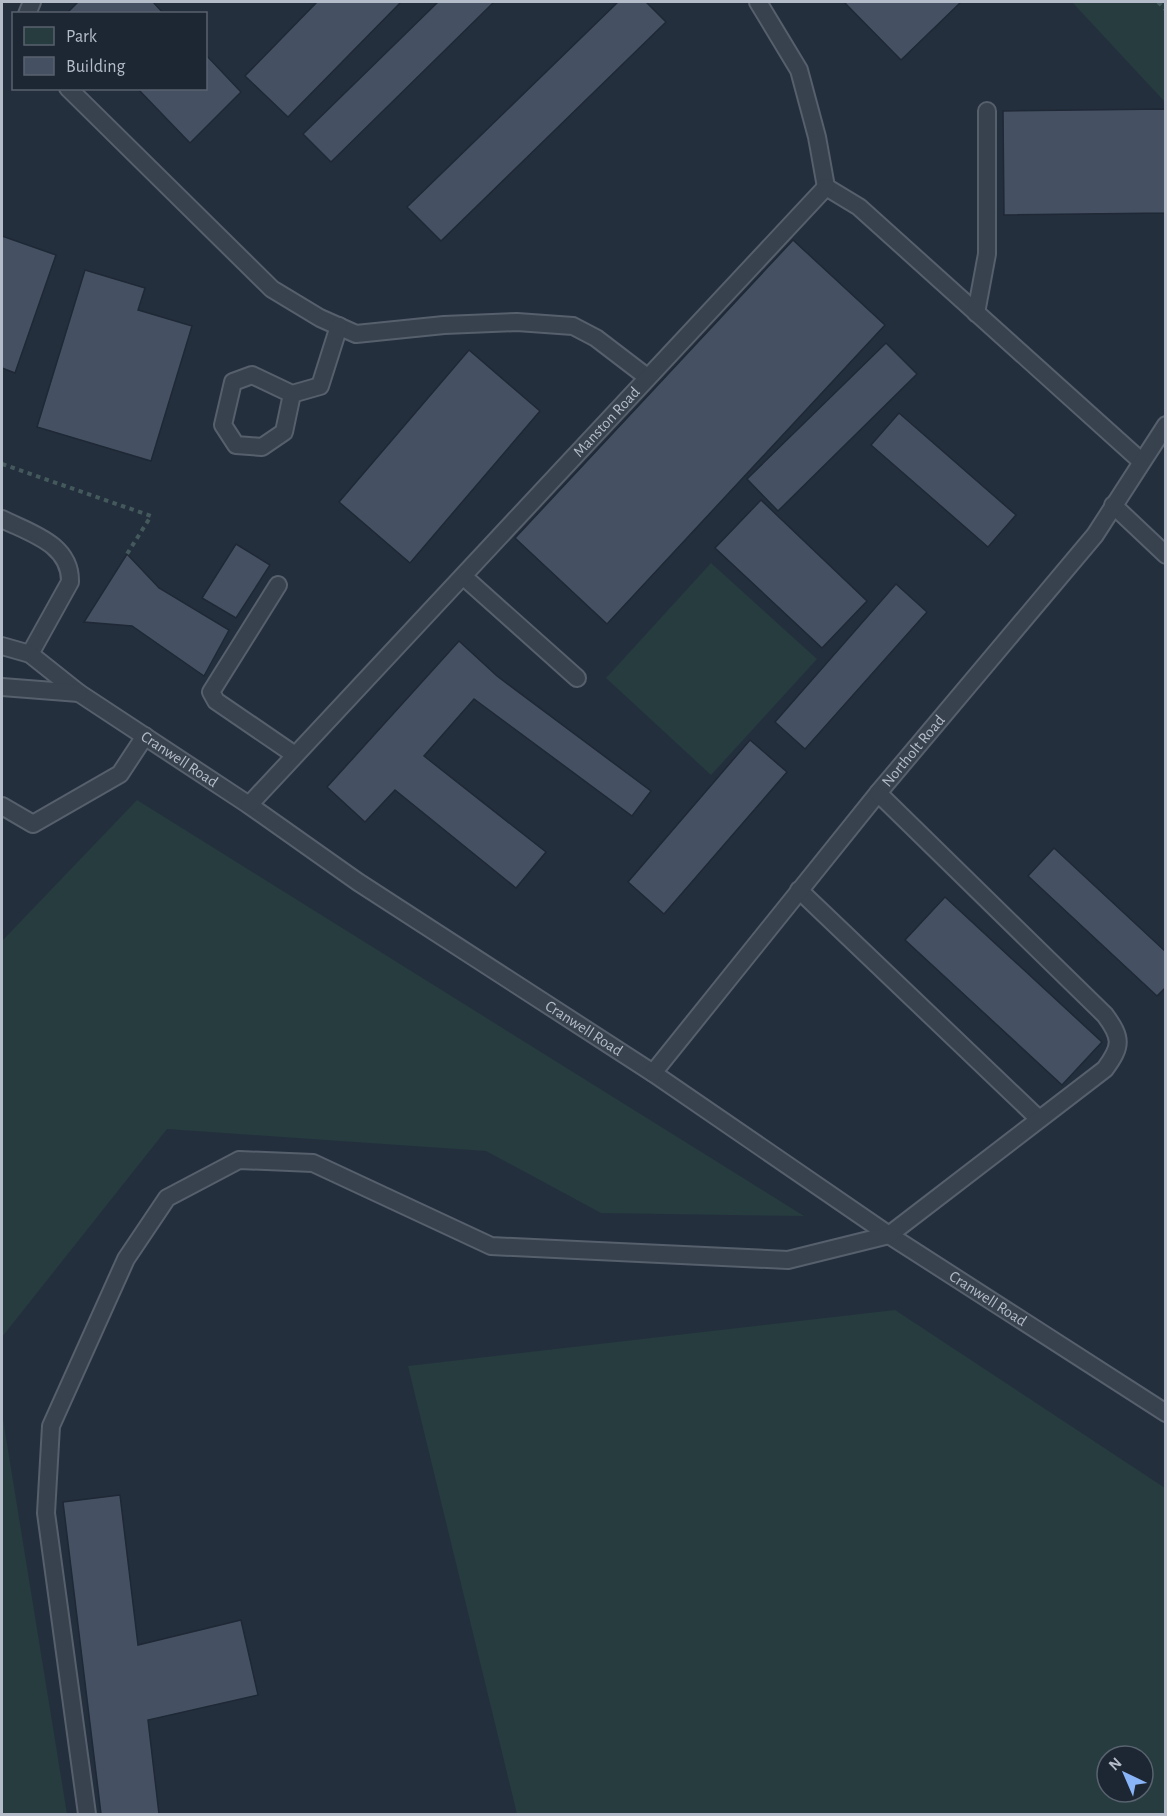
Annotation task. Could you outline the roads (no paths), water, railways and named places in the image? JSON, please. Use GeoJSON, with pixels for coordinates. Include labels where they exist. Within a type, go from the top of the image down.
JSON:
{"type":"FeatureCollection","features":[{"type":"Feature","properties":{"kind":"lane"},"geometry":{"type":"LineString","coordinates":[[758,2],[799,70],[817,138],[826,187],[859,207],[1141,461]]}},
{"type":"Feature","properties":{"kind":"lane"},"geometry":{"type":"LineString","coordinates":[[70,90],[272,289],[339,326],[356,334],[444,325],[517,322],[573,326],[596,338],[647,378]]}},
{"type":"Feature","properties":{"kind":"lane"},"geometry":{"type":"LineString","coordinates":[[976,312],[987,254],[987,111]]}},
{"type":"Feature","properties":{"kind":"lane","name":"Manston Road"},"geometry":{"type":"LineString","coordinates":[[249,805],[826,187]]}},
{"type":"Feature","properties":{"kind":"lane"},"geometry":{"type":"LineString","coordinates":[[292,394],[284,432],[262,447],[236,445],[223,425],[233,382],[252,375],[292,394],[320,386],[339,326]]}},
{"type":"Feature","properties":{"kind":"lane","name":"Northolt Road"},"geometry":{"type":"LineString","coordinates":[[653,1073],[878,793],[1095,535],[1166,425]]}},
{"type":"Feature","properties":{"kind":"lane"},"geometry":{"type":"LineString","coordinates":[[1113,505],[1166,555]]}},
{"type":"Feature","properties":{"kind":"lane"},"geometry":{"type":"LineString","coordinates":[[2,519],[47,540],[63,555],[70,570],[70,582],[30,654]]}},
{"type":"Feature","properties":{"kind":"lane"},"geometry":{"type":"LineString","coordinates":[[464,577],[577,678]]}},
{"type":"Feature","properties":{"kind":"lane"},"geometry":{"type":"LineString","coordinates":[[278,585],[211,692],[216,701],[296,755]]}},
{"type":"Feature","properties":{"kind":"lane","name":"Cranwell Road"},"geometry":{"type":"LineString","coordinates":[[2,646],[30,654],[79,693],[249,805],[358,882],[653,1073],[889,1235],[1166,1413]]}},
{"type":"Feature","properties":{"kind":"lane"},"geometry":{"type":"LineString","coordinates":[[2,687],[79,693]]}},
{"type":"Feature","properties":{"kind":"lane"},"geometry":{"type":"LineString","coordinates":[[2,806],[33,824],[120,774],[145,736]]}},
{"type":"Feature","properties":{"kind":"lane"},"geometry":{"type":"LineString","coordinates":[[87,1815],[46,1513],[51,1426],[126,1259],[167,1198],[239,1160],[313,1163],[491,1246],[788,1260],[889,1235],[1105,1069],[1116,1054],[1119,1041],[1115,1029],[1105,1015],[878,793]]}},
{"type":"Feature","properties":{"kind":"lane"},"geometry":{"type":"LineString","coordinates":[[799,890],[1040,1119]]}}]}
